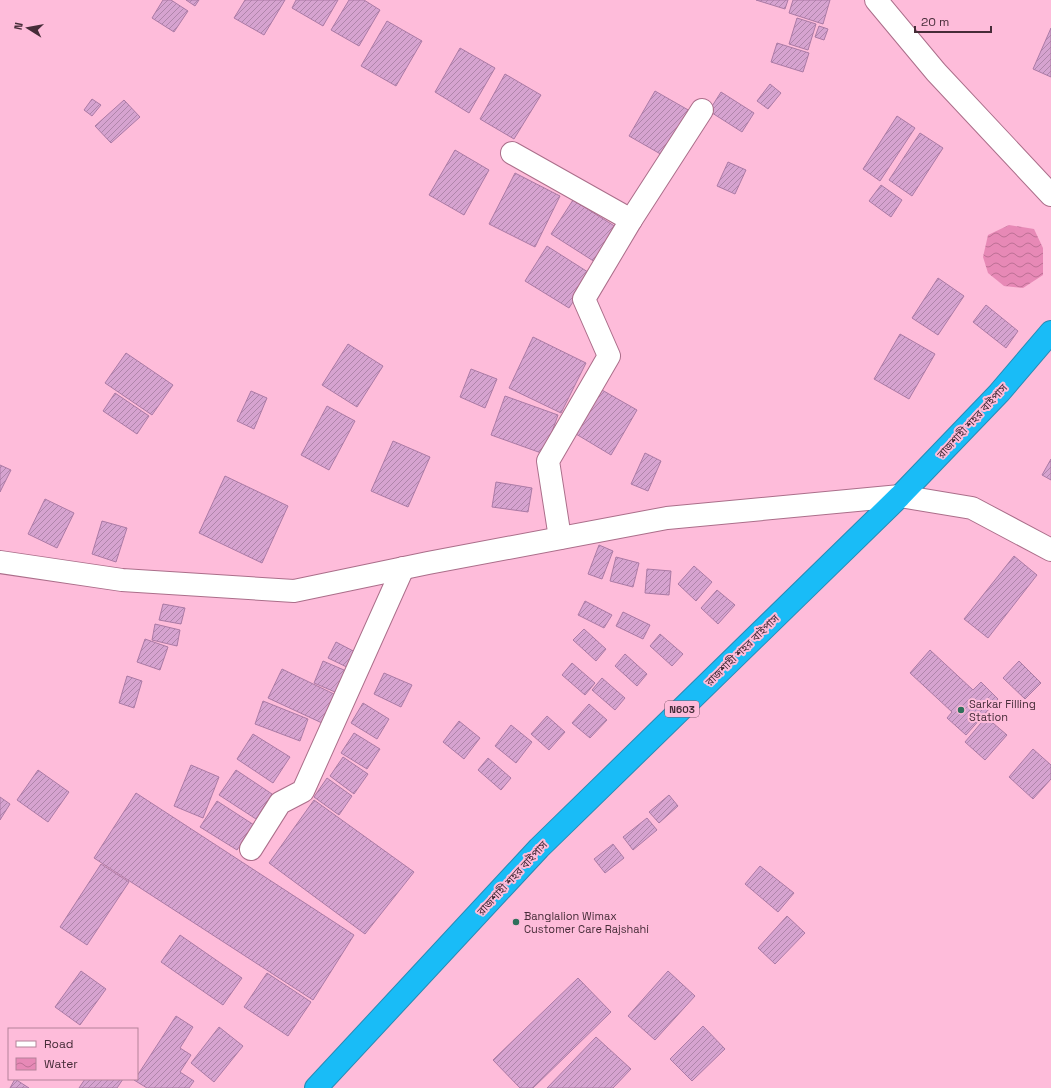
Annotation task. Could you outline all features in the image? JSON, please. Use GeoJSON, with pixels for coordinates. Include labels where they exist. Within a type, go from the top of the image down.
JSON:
{"type":"FeatureCollection","features":[{"type":"Feature","properties":{"kind":"highway","name":"রাজশাহী শহর বাইপাস"},"geometry":{"type":"LineString","coordinates":[[316,1088],[539,848],[900,496],[1047,342]]}},
{"type":"Feature","properties":{"kind":"street"},"geometry":{"type":"LineString","coordinates":[[876,0],[936,72],[1051,195]]}},
{"type":"Feature","properties":{"kind":"street"},"geometry":{"type":"LineString","coordinates":[[560,538],[548,461],[609,356],[584,299],[631,220],[702,110]]}},
{"type":"Feature","properties":{"kind":"street"},"geometry":{"type":"LineString","coordinates":[[512,153],[631,220]]}},
{"type":"Feature","properties":{"kind":"street"},"geometry":{"type":"LineString","coordinates":[[0,562],[122,580],[294,591],[404,568],[667,518],[900,496],[972,508],[1051,550]]}},
{"type":"Feature","properties":{"kind":"street"},"geometry":{"type":"LineString","coordinates":[[251,849],[280,803],[303,791],[404,568]]}},
{"type":"Feature","properties":{"kind":"water"},"geometry":{"type":"Polygon","coordinates":[[[1009,225],[1034,229],[1043,248],[1043,275],[1023,288],[1004,286],[988,273],[983,257],[988,235],[1009,225]]]}},
{"type":"Feature","properties":{"kind":"building"},"geometry":{"type":"Polygon","coordinates":[[[163,0],[171,0],[188,11],[174,32],[152,18],[163,0]]]}},
{"type":"Feature","properties":{"kind":"building"},"geometry":{"type":"Polygon","coordinates":[[[186,0],[199,0],[195,6],[186,0]]]}},
{"type":"Feature","properties":{"kind":"building"},"geometry":{"type":"Polygon","coordinates":[[[245,0],[285,0],[264,35],[234,18],[245,0]]]}},
{"type":"Feature","properties":{"kind":"building"},"geometry":{"type":"Polygon","coordinates":[[[296,0],[338,0],[323,26],[292,8],[296,0]]]}},
{"type":"Feature","properties":{"kind":"building"},"geometry":{"type":"Polygon","coordinates":[[[349,0],[364,0],[380,10],[359,46],[331,30],[349,0]]]}},
{"type":"Feature","properties":{"kind":"building"},"geometry":{"type":"Polygon","coordinates":[[[756,0],[788,0],[785,9],[756,0]]]}},
{"type":"Feature","properties":{"kind":"building"},"geometry":{"type":"Polygon","coordinates":[[[793,0],[830,0],[823,24],[789,13],[793,0]]]}},
{"type":"Feature","properties":{"kind":"building"},"geometry":{"type":"Polygon","coordinates":[[[797,18],[816,24],[808,50],[789,44],[797,18]]]}},
{"type":"Feature","properties":{"kind":"building"},"geometry":{"type":"Polygon","coordinates":[[[387,21],[422,41],[396,86],[361,66],[387,21]]]}},
{"type":"Feature","properties":{"kind":"building"},"geometry":{"type":"Polygon","coordinates":[[[819,26],[828,29],[824,40],[815,37],[819,26]]]}},
{"type":"Feature","properties":{"kind":"building"},"geometry":{"type":"Polygon","coordinates":[[[1051,28],[1051,77],[1033,69],[1051,28]]]}},
{"type":"Feature","properties":{"kind":"building"},"geometry":{"type":"Polygon","coordinates":[[[777,43],[809,53],[803,72],[771,62],[777,43]]]}},
{"type":"Feature","properties":{"kind":"building"},"geometry":{"type":"Polygon","coordinates":[[[460,48],[495,68],[469,113],[435,92],[460,48]]]}},
{"type":"Feature","properties":{"kind":"building"},"geometry":{"type":"Polygon","coordinates":[[[505,74],[541,95],[514,139],[480,119],[505,74]]]}},
{"type":"Feature","properties":{"kind":"building"},"geometry":{"type":"Polygon","coordinates":[[[770,84],[781,93],[768,109],[757,101],[770,84]]]}},
{"type":"Feature","properties":{"kind":"building"},"geometry":{"type":"Polygon","coordinates":[[[655,91],[690,111],[664,156],[629,136],[655,91]]]}},
{"type":"Feature","properties":{"kind":"building"},"geometry":{"type":"Polygon","coordinates":[[[721,92],[754,113],[742,132],[709,111],[721,92]]]}},
{"type":"Feature","properties":{"kind":"building"},"geometry":{"type":"Polygon","coordinates":[[[92,99],[101,105],[92,116],[84,110],[92,99]]]}},
{"type":"Feature","properties":{"kind":"building"},"geometry":{"type":"Polygon","coordinates":[[[124,100],[140,117],[111,143],[95,126],[124,100]]]}},
{"type":"Feature","properties":{"kind":"building"},"geometry":{"type":"Polygon","coordinates":[[[897,116],[915,128],[880,181],[863,169],[897,116]]]}},
{"type":"Feature","properties":{"kind":"building"},"geometry":{"type":"Polygon","coordinates":[[[920,133],[943,148],[912,196],[889,180],[920,133]]]}},
{"type":"Feature","properties":{"kind":"building"},"geometry":{"type":"Polygon","coordinates":[[[455,150],[489,170],[464,215],[429,195],[455,150]]]}},
{"type":"Feature","properties":{"kind":"building"},"geometry":{"type":"Polygon","coordinates":[[[728,162],[746,170],[735,194],[717,186],[728,162]]]}},
{"type":"Feature","properties":{"kind":"building"},"geometry":{"type":"Polygon","coordinates":[[[515,173],[560,196],[535,247],[489,224],[515,173]]]}},
{"type":"Feature","properties":{"kind":"building"},"geometry":{"type":"Polygon","coordinates":[[[881,185],[902,200],[891,217],[869,201],[881,185]]]}},
{"type":"Feature","properties":{"kind":"building"},"geometry":{"type":"Polygon","coordinates":[[[573,200],[616,227],[595,262],[551,234],[573,200]]]}},
{"type":"Feature","properties":{"kind":"building"},"geometry":{"type":"Polygon","coordinates":[[[547,246],[591,274],[569,308],[525,281],[547,246]]]}},
{"type":"Feature","properties":{"kind":"building"},"geometry":{"type":"Polygon","coordinates":[[[938,278],[964,296],[938,335],[912,318],[938,278]]]}},
{"type":"Feature","properties":{"kind":"building"},"geometry":{"type":"Polygon","coordinates":[[[986,305],[1018,331],[1006,348],[973,322],[986,305]]]}},
{"type":"Feature","properties":{"kind":"building"},"geometry":{"type":"Polygon","coordinates":[[[900,334],[935,354],[909,399],[874,379],[900,334]]]}},
{"type":"Feature","properties":{"kind":"building"},"geometry":{"type":"Polygon","coordinates":[[[533,337],[586,363],[561,413],[509,388],[533,337]]]}},
{"type":"Feature","properties":{"kind":"building"},"geometry":{"type":"Polygon","coordinates":[[[348,344],[383,366],[357,407],[322,385],[348,344]]]}},
{"type":"Feature","properties":{"kind":"building"},"geometry":{"type":"Polygon","coordinates":[[[126,353],[173,385],[152,415],[105,383],[126,353]]]}},
{"type":"Feature","properties":{"kind":"building"},"geometry":{"type":"Polygon","coordinates":[[[471,369],[497,379],[485,408],[460,397],[471,369]]]}},
{"type":"Feature","properties":{"kind":"building"},"geometry":{"type":"Polygon","coordinates":[[[602,390],[637,410],[611,455],[576,434],[602,390]]]}},
{"type":"Feature","properties":{"kind":"building"},"geometry":{"type":"Polygon","coordinates":[[[251,391],[267,398],[254,429],[237,421],[251,391]]]}},
{"type":"Feature","properties":{"kind":"building"},"geometry":{"type":"Polygon","coordinates":[[[115,393],[149,416],[137,434],[103,411],[115,393]]]}},
{"type":"Feature","properties":{"kind":"building"},"geometry":{"type":"Polygon","coordinates":[[[505,396],[558,415],[544,454],[491,435],[505,396]]]}},
{"type":"Feature","properties":{"kind":"building"},"geometry":{"type":"Polygon","coordinates":[[[327,406],[355,421],[329,470],[301,455],[327,406]]]}},
{"type":"Feature","properties":{"kind":"building"},"geometry":{"type":"Polygon","coordinates":[[[393,441],[430,457],[408,507],[371,491],[393,441]]]}},
{"type":"Feature","properties":{"kind":"building"},"geometry":{"type":"Polygon","coordinates":[[[645,453],[661,461],[648,491],[631,484],[645,453]]]}},
{"type":"Feature","properties":{"kind":"building"},"geometry":{"type":"Polygon","coordinates":[[[1051,459],[1051,480],[1042,475],[1051,459]]]}},
{"type":"Feature","properties":{"kind":"building"},"geometry":{"type":"Polygon","coordinates":[[[0,465],[11,470],[0,492],[0,465]]]}},
{"type":"Feature","properties":{"kind":"building"},"geometry":{"type":"Polygon","coordinates":[[[225,476],[288,506],[262,563],[199,533],[225,476]]]}},
{"type":"Feature","properties":{"kind":"building"},"geometry":{"type":"Polygon","coordinates":[[[496,482],[532,488],[528,512],[492,507],[496,482]]]}},
{"type":"Feature","properties":{"kind":"building"},"geometry":{"type":"Polygon","coordinates":[[[45,499],[74,513],[57,548],[28,534],[45,499]]]}},
{"type":"Feature","properties":{"kind":"building"},"geometry":{"type":"Polygon","coordinates":[[[102,521],[127,528],[116,562],[92,554],[102,521]]]}},
{"type":"Feature","properties":{"kind":"building"},"geometry":{"type":"Polygon","coordinates":[[[599,545],[613,551],[602,579],[588,574],[599,545]]]}},
{"type":"Feature","properties":{"kind":"building"},"geometry":{"type":"Polygon","coordinates":[[[1014,556],[1037,575],[988,638],[964,619],[1014,556]]]}},
{"type":"Feature","properties":{"kind":"building"},"geometry":{"type":"Polygon","coordinates":[[[616,557],[639,563],[633,587],[610,581],[616,557]]]}},
{"type":"Feature","properties":{"kind":"building"},"geometry":{"type":"Polygon","coordinates":[[[694,566],[712,582],[696,601],[678,584],[694,566]]]}},
{"type":"Feature","properties":{"kind":"building"},"geometry":{"type":"Polygon","coordinates":[[[647,569],[671,571],[669,595],[645,593],[647,569]]]}},
{"type":"Feature","properties":{"kind":"building"},"geometry":{"type":"Polygon","coordinates":[[[717,590],[735,605],[718,624],[701,608],[717,590]]]}},
{"type":"Feature","properties":{"kind":"building"},"geometry":{"type":"Polygon","coordinates":[[[585,601],[612,615],[604,628],[578,615],[585,601]]]}},
{"type":"Feature","properties":{"kind":"building"},"geometry":{"type":"Polygon","coordinates":[[[163,604],[185,608],[181,624],[159,620],[163,604]]]}},
{"type":"Feature","properties":{"kind":"building"},"geometry":{"type":"Polygon","coordinates":[[[623,612],[650,625],[643,639],[616,626],[623,612]]]}},
{"type":"Feature","properties":{"kind":"building"},"geometry":{"type":"Polygon","coordinates":[[[155,624],[180,630],[177,646],[152,640],[155,624]]]}},
{"type":"Feature","properties":{"kind":"building"},"geometry":{"type":"Polygon","coordinates":[[[584,629],[606,649],[596,661],[573,640],[584,629]]]}},
{"type":"Feature","properties":{"kind":"building"},"geometry":{"type":"Polygon","coordinates":[[[660,634],[683,654],[672,666],[650,646],[660,634]]]}},
{"type":"Feature","properties":{"kind":"building"},"geometry":{"type":"Polygon","coordinates":[[[145,639],[168,647],[160,670],[137,662],[145,639]]]}},
{"type":"Feature","properties":{"kind":"building"},"geometry":{"type":"Polygon","coordinates":[[[336,642],[361,655],[353,670],[328,658],[336,642]]]}},
{"type":"Feature","properties":{"kind":"building"},"geometry":{"type":"Polygon","coordinates":[[[930,650],[973,690],[981,682],[998,699],[966,735],[947,718],[952,712],[910,673],[930,650]]]}},
{"type":"Feature","properties":{"kind":"building"},"geometry":{"type":"Polygon","coordinates":[[[625,654],[647,674],[637,686],[615,666],[625,654]]]}},
{"type":"Feature","properties":{"kind":"building"},"geometry":{"type":"Polygon","coordinates":[[[323,661],[351,673],[342,695],[314,683],[323,661]]]}},
{"type":"Feature","properties":{"kind":"building"},"geometry":{"type":"Polygon","coordinates":[[[1019,661],[1041,683],[1025,699],[1003,678],[1019,661]]]}},
{"type":"Feature","properties":{"kind":"building"},"geometry":{"type":"Polygon","coordinates":[[[572,663],[595,683],[585,695],[562,675],[572,663]]]}},
{"type":"Feature","properties":{"kind":"building"},"geometry":{"type":"Polygon","coordinates":[[[282,669],[336,695],[322,723],[268,698],[282,669]]]}},
{"type":"Feature","properties":{"kind":"building"},"geometry":{"type":"Polygon","coordinates":[[[384,673],[412,685],[401,707],[374,694],[384,673]]]}},
{"type":"Feature","properties":{"kind":"building"},"geometry":{"type":"Polygon","coordinates":[[[127,676],[142,681],[134,708],[119,703],[127,676]]]}},
{"type":"Feature","properties":{"kind":"building"},"geometry":{"type":"Polygon","coordinates":[[[602,678],[625,698],[615,710],[592,690],[602,678]]]}},
{"type":"Feature","properties":{"kind":"building"},"geometry":{"type":"Polygon","coordinates":[[[263,701],[308,719],[300,741],[255,724],[263,701]]]}},
{"type":"Feature","properties":{"kind":"building"},"geometry":{"type":"Polygon","coordinates":[[[363,703],[389,719],[377,739],[351,723],[363,703]]]}},
{"type":"Feature","properties":{"kind":"building"},"geometry":{"type":"Polygon","coordinates":[[[589,704],[607,720],[590,738],[572,723],[589,704]]]}},
{"type":"Feature","properties":{"kind":"building"},"geometry":{"type":"Polygon","coordinates":[[[547,716],[565,732],[549,750],[531,734],[547,716]]]}},
{"type":"Feature","properties":{"kind":"building"},"geometry":{"type":"Polygon","coordinates":[[[986,717],[1007,735],[985,760],[965,742],[986,717]]]}},
{"type":"Feature","properties":{"kind":"building"},"geometry":{"type":"Polygon","coordinates":[[[459,721],[480,738],[464,759],[443,742],[459,721]]]}},
{"type":"Feature","properties":{"kind":"building"},"geometry":{"type":"Polygon","coordinates":[[[511,725],[532,742],[516,763],[495,746],[511,725]]]}},
{"type":"Feature","properties":{"kind":"building"},"geometry":{"type":"Polygon","coordinates":[[[354,733],[380,749],[367,769],[341,753],[354,733]]]}},
{"type":"Feature","properties":{"kind":"building"},"geometry":{"type":"Polygon","coordinates":[[[253,734],[290,757],[273,783],[237,759],[253,734]]]}},
{"type":"Feature","properties":{"kind":"building"},"geometry":{"type":"Polygon","coordinates":[[[1033,749],[1051,765],[1051,779],[1033,799],[1009,777],[1033,749]]]}},
{"type":"Feature","properties":{"kind":"building"},"geometry":{"type":"Polygon","coordinates":[[[343,757],[368,774],[354,794],[330,776],[343,757]]]}},
{"type":"Feature","properties":{"kind":"building"},"geometry":{"type":"Polygon","coordinates":[[[488,758],[511,778],[501,790],[478,770],[488,758]]]}},
{"type":"Feature","properties":{"kind":"building"},"geometry":{"type":"Polygon","coordinates":[[[191,765],[219,777],[203,818],[174,806],[191,765]]]}},
{"type":"Feature","properties":{"kind":"building"},"geometry":{"type":"Polygon","coordinates":[[[38,770],[69,792],[48,822],[17,800],[38,770]]]}},
{"type":"Feature","properties":{"kind":"building"},"geometry":{"type":"Polygon","coordinates":[[[236,770],[272,794],[256,819],[219,795],[236,770]]]}},
{"type":"Feature","properties":{"kind":"building"},"geometry":{"type":"Polygon","coordinates":[[[327,778],[352,796],[339,815],[314,797],[327,778]]]}},
{"type":"Feature","properties":{"kind":"building"},"geometry":{"type":"Polygon","coordinates":[[[136,793],[354,935],[313,1000],[94,858],[136,793]]]}},
{"type":"Feature","properties":{"kind":"building"},"geometry":{"type":"Polygon","coordinates":[[[669,795],[678,806],[659,823],[649,812],[669,795]]]}},
{"type":"Feature","properties":{"kind":"building"},"geometry":{"type":"Polygon","coordinates":[[[0,797],[10,804],[0,820],[0,797]]]}},
{"type":"Feature","properties":{"kind":"building"},"geometry":{"type":"Polygon","coordinates":[[[314,800],[414,872],[365,934],[269,863],[314,800]]]}},
{"type":"Feature","properties":{"kind":"building"},"geometry":{"type":"Polygon","coordinates":[[[217,801],[254,825],[237,850],[200,827],[217,801]]]}},
{"type":"Feature","properties":{"kind":"building"},"geometry":{"type":"Polygon","coordinates":[[[647,818],[657,830],[633,850],[623,837],[647,818]]]}},
{"type":"Feature","properties":{"kind":"building"},"geometry":{"type":"Polygon","coordinates":[[[613,844],[624,858],[605,873],[594,859],[613,844]]]}},
{"type":"Feature","properties":{"kind":"building"},"geometry":{"type":"Polygon","coordinates":[[[101,864],[129,882],[87,945],[60,927],[101,864]]]}},
{"type":"Feature","properties":{"kind":"building"},"geometry":{"type":"Polygon","coordinates":[[[760,866],[794,893],[778,912],[745,884],[760,866]]]}},
{"type":"Feature","properties":{"kind":"building"},"geometry":{"type":"Polygon","coordinates":[[[787,916],[805,933],[775,964],[758,948],[787,916]]]}},
{"type":"Feature","properties":{"kind":"building"},"geometry":{"type":"Polygon","coordinates":[[[180,935],[242,978],[223,1005],[161,962],[180,935]]]}},
{"type":"Feature","properties":{"kind":"building"},"geometry":{"type":"Polygon","coordinates":[[[81,971],[106,989],[80,1025],[55,1007],[81,971]]]}},
{"type":"Feature","properties":{"kind":"building"},"geometry":{"type":"Polygon","coordinates":[[[668,971],[695,996],[655,1040],[628,1016],[668,971]]]}},
{"type":"Feature","properties":{"kind":"building"},"geometry":{"type":"Polygon","coordinates":[[[267,973],[311,1002],[288,1036],[244,1007],[267,973]]]}},
{"type":"Feature","properties":{"kind":"building"},"geometry":{"type":"Polygon","coordinates":[[[578,978],[611,1012],[533,1088],[520,1088],[493,1060],[578,978]]]}},
{"type":"Feature","properties":{"kind":"building"},"geometry":{"type":"Polygon","coordinates":[[[176,1016],[193,1027],[180,1048],[191,1055],[180,1072],[194,1081],[189,1088],[147,1088],[134,1080],[138,1080],[138,1074],[176,1016]]]}},
{"type":"Feature","properties":{"kind":"building"},"geometry":{"type":"Polygon","coordinates":[[[703,1026],[725,1049],[692,1081],[670,1059],[703,1026]]]}},
{"type":"Feature","properties":{"kind":"building"},"geometry":{"type":"Polygon","coordinates":[[[219,1027],[243,1046],[214,1082],[191,1063],[219,1027]]]}},
{"type":"Feature","properties":{"kind":"building"},"geometry":{"type":"Polygon","coordinates":[[[596,1037],[631,1069],[613,1088],[547,1088],[596,1037]]]}},
{"type":"Feature","properties":{"kind":"building"},"geometry":{"type":"Polygon","coordinates":[[[14,1080],[17,1080],[29,1088],[10,1088],[14,1080]]]}},
{"type":"Feature","properties":{"kind":"building"},"geometry":{"type":"Polygon","coordinates":[[[84,1080],[122,1080],[117,1088],[79,1088],[84,1080]]]}},
{"type":"Feature","properties":{"kind":"place","name":"Sarkar Filling Station"},"geometry":{"type":"Point","coordinates":[961,710]}},
{"type":"Feature","properties":{"kind":"place","name":"Banglalion Wimax Customer Care Rajshahi"},"geometry":{"type":"Point","coordinates":[516,922]}}]}
